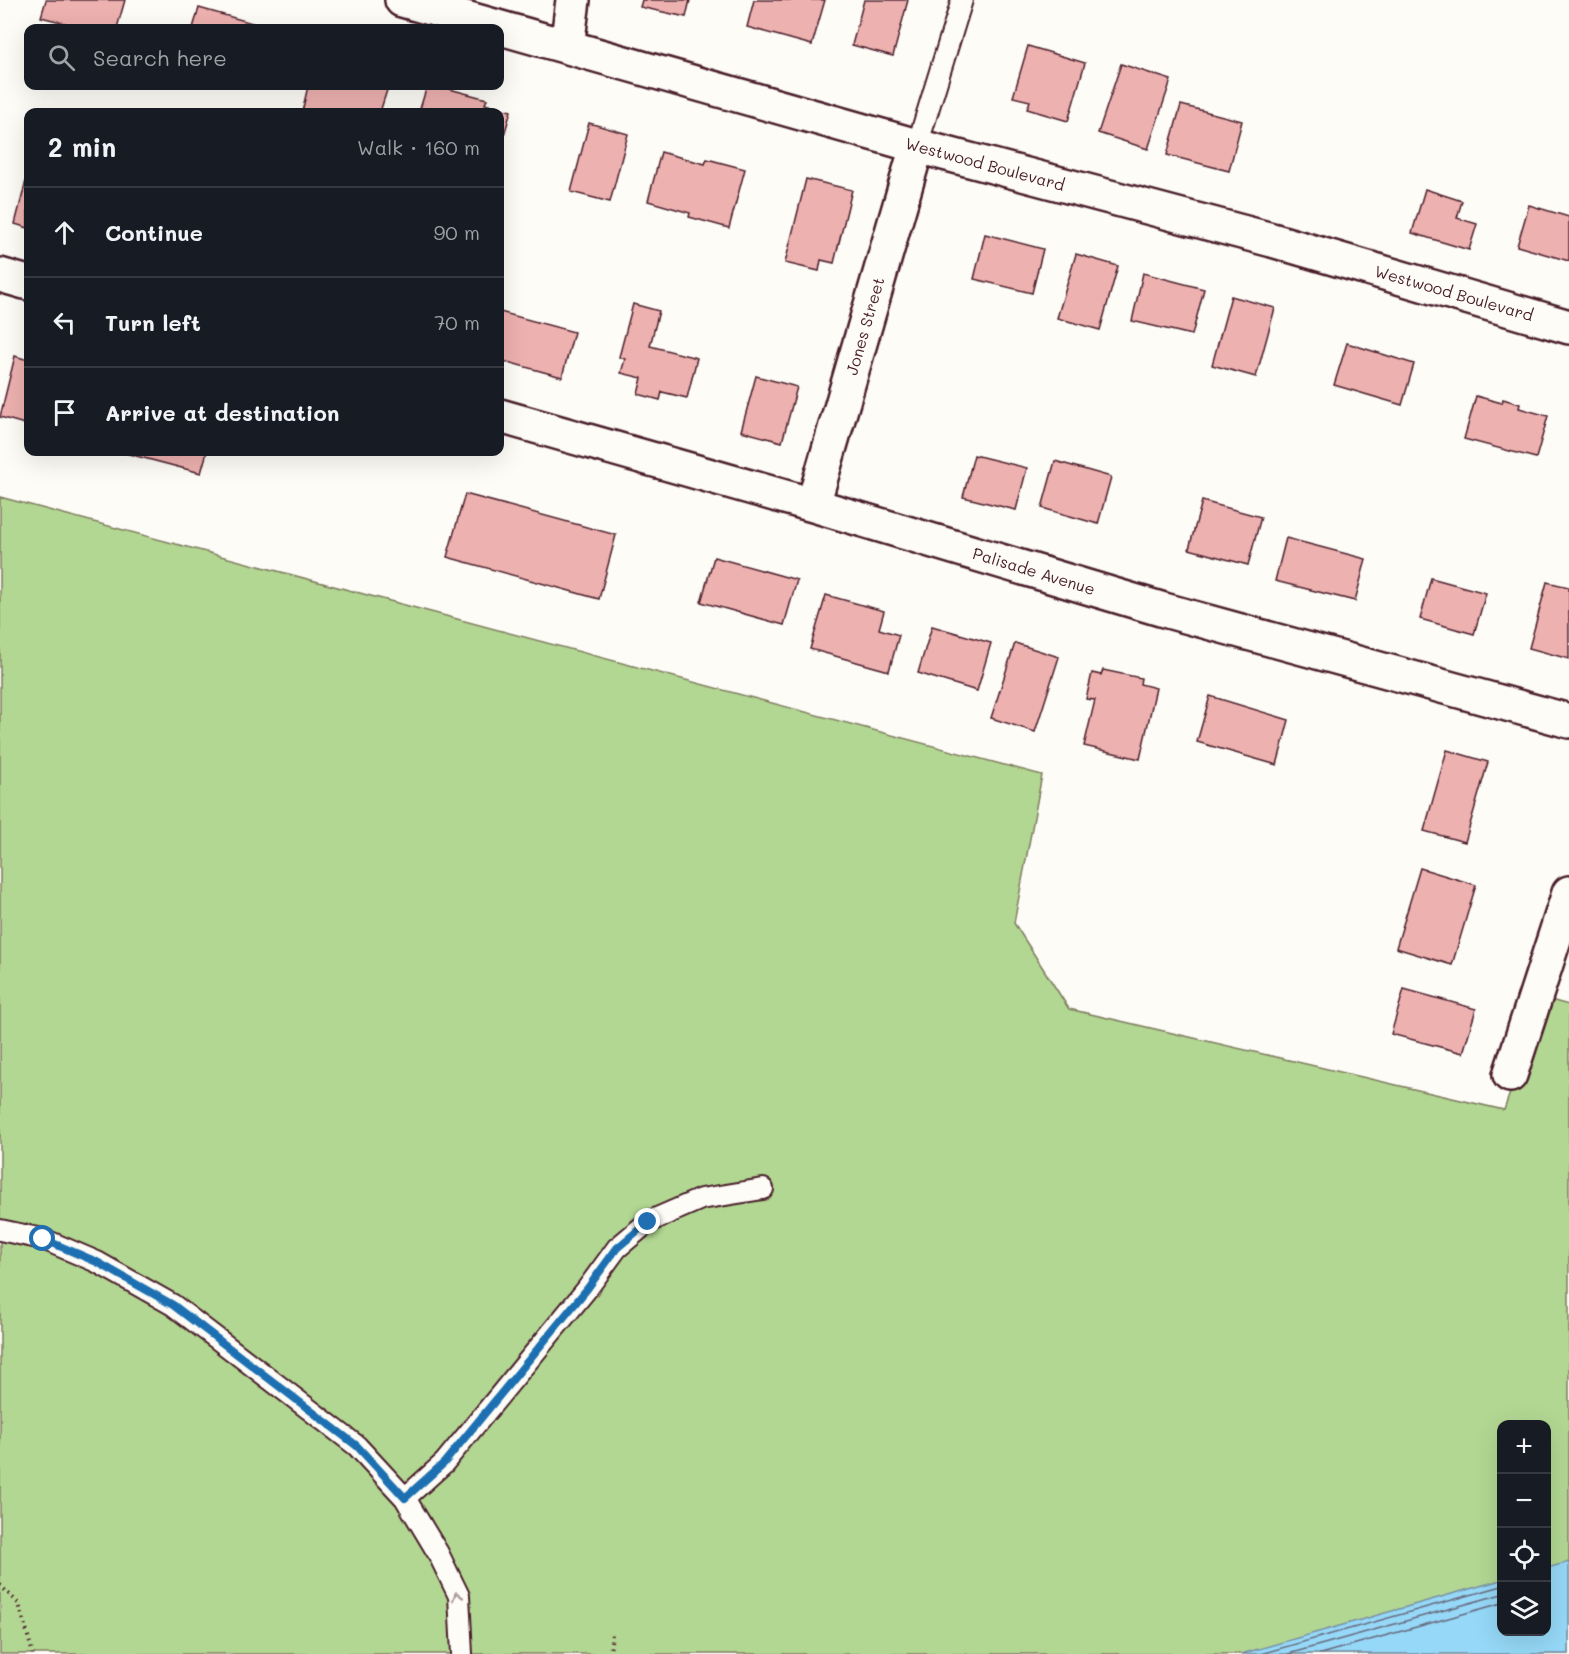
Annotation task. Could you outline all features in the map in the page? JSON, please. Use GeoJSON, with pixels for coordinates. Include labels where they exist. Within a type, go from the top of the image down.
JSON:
{"type":"FeatureCollection","features":[{"type":"Feature","properties":{"kind":"street","name":"Westwood Boulevard"},"geometry":{"type":"LineString","coordinates":[[402,0],[486,24]]}},
{"type":"Feature","properties":{"kind":"street"},"geometry":{"type":"LineString","coordinates":[[567,47],[573,0]]}},
{"type":"Feature","properties":{"kind":"street","name":"Westwood Boulevard"},"geometry":{"type":"LineString","coordinates":[[504,29],[917,146],[1272,240],[1569,327]]}},
{"type":"Feature","properties":{"kind":"street","name":"Jones Street"},"geometry":{"type":"LineString","coordinates":[[813,505],[917,146]]}},
{"type":"Feature","properties":{"kind":"street"},"geometry":{"type":"LineString","coordinates":[[0,275],[24,282]]}},
{"type":"Feature","properties":{"kind":"street","name":"Palisade Avenue"},"geometry":{"type":"LineString","coordinates":[[504,417],[813,505],[1164,610],[1569,721]]}},
{"type":"Feature","properties":{"kind":"street"},"geometry":{"type":"LineString","coordinates":[[1510,1075],[1569,893]]}},
{"type":"Feature","properties":{"kind":"lane"},"geometry":{"type":"LineString","coordinates":[[917,146],[962,0]]}},
{"type":"Feature","properties":{"kind":"lane"},"geometry":{"type":"LineString","coordinates":[[405,1498],[444,1463],[587,1289],[617,1248],[648,1222],[701,1199],[762,1189]]}},
{"type":"Feature","properties":{"kind":"lane"},"geometry":{"type":"LineString","coordinates":[[0,1230],[43,1239],[97,1262],[173,1305],[357,1446],[405,1498],[438,1553],[459,1596],[462,1654]]}},
{"type":"Feature","properties":{"kind":"path"},"geometry":{"type":"LineString","coordinates":[[0,1585],[19,1604],[33,1654]]}},
{"type":"Feature","properties":{"kind":"path"},"geometry":{"type":"LineString","coordinates":[[610,1654],[612,1633]]}},
{"type":"Feature","properties":{"kind":"green space"},"geometry":{"type":"Polygon","coordinates":[[[0,497],[1042,775],[1014,923],[1069,1009],[1504,1110],[1543,998],[1569,1005],[1569,1654],[0,1654],[0,497]]]}},
{"type":"Feature","properties":{"kind":"water"},"geometry":{"type":"Polygon","coordinates":[[[1569,1562],[1569,1654],[1241,1654],[1497,1581],[1497,1636],[1551,1636],[1551,1567],[1569,1562]]]}},
{"type":"Feature","properties":{"kind":"building"},"geometry":{"type":"Polygon","coordinates":[[[46,0],[125,0],[118,24],[68,24],[41,17],[46,0]]]}},
{"type":"Feature","properties":{"kind":"building"},"geometry":{"type":"Polygon","coordinates":[[[642,0],[690,0],[686,17],[640,7],[642,0]]]}},
{"type":"Feature","properties":{"kind":"building"},"geometry":{"type":"Polygon","coordinates":[[[754,0],[825,0],[812,45],[747,27],[754,0]]]}},
{"type":"Feature","properties":{"kind":"building"},"geometry":{"type":"Polygon","coordinates":[[[864,0],[908,0],[893,56],[852,45],[864,0]]]}},
{"type":"Feature","properties":{"kind":"building"},"geometry":{"type":"Polygon","coordinates":[[[199,8],[256,24],[194,24],[199,8]]]}},
{"type":"Feature","properties":{"kind":"building"},"geometry":{"type":"Polygon","coordinates":[[[1028,46],[1085,63],[1068,121],[1027,109],[1030,101],[1013,97],[1028,46]]]}},
{"type":"Feature","properties":{"kind":"building"},"geometry":{"type":"Polygon","coordinates":[[[1121,64],[1171,80],[1148,149],[1098,133],[1121,64]]]}},
{"type":"Feature","properties":{"kind":"building"},"geometry":{"type":"Polygon","coordinates":[[[307,90],[387,90],[381,108],[303,108],[307,90]]]}},
{"type":"Feature","properties":{"kind":"building"},"geometry":{"type":"Polygon","coordinates":[[[426,90],[453,90],[487,99],[485,104],[500,108],[420,108],[426,90]]]}},
{"type":"Feature","properties":{"kind":"building"},"geometry":{"type":"Polygon","coordinates":[[[1181,105],[1242,121],[1229,171],[1167,155],[1181,105]]]}},
{"type":"Feature","properties":{"kind":"building"},"geometry":{"type":"Polygon","coordinates":[[[504,109],[511,111],[504,135],[504,109]]]}},
{"type":"Feature","properties":{"kind":"building"},"geometry":{"type":"Polygon","coordinates":[[[589,123],[628,134],[610,202],[571,192],[589,123]]]}},
{"type":"Feature","properties":{"kind":"building"},"geometry":{"type":"Polygon","coordinates":[[[661,152],[705,164],[707,159],[745,169],[729,228],[689,217],[690,213],[648,201],[661,152]]]}},
{"type":"Feature","properties":{"kind":"building"},"geometry":{"type":"Polygon","coordinates":[[[806,179],[852,190],[834,263],[821,260],[819,271],[785,263],[806,179]]]}},
{"type":"Feature","properties":{"kind":"building"},"geometry":{"type":"Polygon","coordinates":[[[24,189],[24,227],[15,224],[24,189]]]}},
{"type":"Feature","properties":{"kind":"building"},"geometry":{"type":"Polygon","coordinates":[[[1425,189],[1462,201],[1457,218],[1477,224],[1469,250],[1412,233],[1425,189]]]}},
{"type":"Feature","properties":{"kind":"building"},"geometry":{"type":"Polygon","coordinates":[[[1529,205],[1569,217],[1569,261],[1517,246],[1529,205]]]}},
{"type":"Feature","properties":{"kind":"building"},"geometry":{"type":"Polygon","coordinates":[[[985,234],[1043,249],[1032,293],[974,279],[985,234]]]}},
{"type":"Feature","properties":{"kind":"building"},"geometry":{"type":"Polygon","coordinates":[[[1076,254],[1118,266],[1100,330],[1057,318],[1076,254]]]}},
{"type":"Feature","properties":{"kind":"building"},"geometry":{"type":"Polygon","coordinates":[[[1143,273],[1204,289],[1192,335],[1132,321],[1143,273]]]}},
{"type":"Feature","properties":{"kind":"building"},"geometry":{"type":"Polygon","coordinates":[[[1231,296],[1275,308],[1256,377],[1212,365],[1231,296]]]}},
{"type":"Feature","properties":{"kind":"building"},"geometry":{"type":"Polygon","coordinates":[[[633,304],[659,311],[650,346],[697,358],[687,398],[662,392],[660,400],[638,394],[642,378],[621,373],[625,359],[619,357],[633,304]]]}},
{"type":"Feature","properties":{"kind":"building"},"geometry":{"type":"Polygon","coordinates":[[[504,313],[574,332],[562,377],[504,361],[504,313]]]}},
{"type":"Feature","properties":{"kind":"building"},"geometry":{"type":"Polygon","coordinates":[[[1347,343],[1414,364],[1402,405],[1334,385],[1347,343]]]}},
{"type":"Feature","properties":{"kind":"building"},"geometry":{"type":"Polygon","coordinates":[[[15,356],[24,359],[24,424],[0,417],[15,356]]]}},
{"type":"Feature","properties":{"kind":"building"},"geometry":{"type":"Polygon","coordinates":[[[756,376],[797,387],[782,442],[741,431],[756,376]]]}},
{"type":"Feature","properties":{"kind":"building"},"geometry":{"type":"Polygon","coordinates":[[[1476,396],[1502,403],[1503,399],[1520,404],[1519,408],[1548,416],[1536,458],[1464,439],[1476,396]]]}},
{"type":"Feature","properties":{"kind":"building"},"geometry":{"type":"Polygon","coordinates":[[[974,455],[1027,468],[1016,510],[963,497],[974,455]]]}},
{"type":"Feature","properties":{"kind":"building"},"geometry":{"type":"Polygon","coordinates":[[[136,456],[206,456],[201,473],[136,456]]]}},
{"type":"Feature","properties":{"kind":"building"},"geometry":{"type":"Polygon","coordinates":[[[1055,461],[1111,477],[1098,524],[1042,508],[1055,461]]]}},
{"type":"Feature","properties":{"kind":"building"},"geometry":{"type":"Polygon","coordinates":[[[465,494],[616,535],[599,599],[447,557],[465,494]]]}},
{"type":"Feature","properties":{"kind":"building"},"geometry":{"type":"Polygon","coordinates":[[[1202,501],[1261,517],[1248,565],[1189,549],[1202,501]]]}},
{"type":"Feature","properties":{"kind":"building"},"geometry":{"type":"Polygon","coordinates":[[[1286,538],[1366,559],[1355,601],[1275,581],[1286,538]]]}},
{"type":"Feature","properties":{"kind":"building"},"geometry":{"type":"Polygon","coordinates":[[[714,557],[797,580],[784,625],[701,602],[714,557]]]}},
{"type":"Feature","properties":{"kind":"building"},"geometry":{"type":"Polygon","coordinates":[[[1431,578],[1486,593],[1474,634],[1420,619],[1431,578]]]}},
{"type":"Feature","properties":{"kind":"building"},"geometry":{"type":"Polygon","coordinates":[[[1547,582],[1569,587],[1569,659],[1529,648],[1547,582]]]}},
{"type":"Feature","properties":{"kind":"building"},"geometry":{"type":"Polygon","coordinates":[[[826,595],[884,611],[879,629],[899,635],[889,671],[810,649],[826,595]]]}},
{"type":"Feature","properties":{"kind":"building"},"geometry":{"type":"Polygon","coordinates":[[[932,626],[991,643],[977,691],[918,673],[932,626]]]}},
{"type":"Feature","properties":{"kind":"building"},"geometry":{"type":"Polygon","coordinates":[[[1015,643],[1059,657],[1035,732],[991,718],[1015,643]]]}},
{"type":"Feature","properties":{"kind":"building"},"geometry":{"type":"Polygon","coordinates":[[[1103,670],[1141,678],[1140,684],[1156,688],[1140,759],[1084,746],[1095,700],[1086,699],[1092,673],[1101,675],[1103,670]]]}},
{"type":"Feature","properties":{"kind":"building"},"geometry":{"type":"Polygon","coordinates":[[[1210,696],[1289,720],[1277,765],[1197,742],[1210,696]]]}},
{"type":"Feature","properties":{"kind":"building"},"geometry":{"type":"Polygon","coordinates":[[[1447,750],[1488,762],[1465,842],[1424,831],[1447,750]]]}},
{"type":"Feature","properties":{"kind":"building"},"geometry":{"type":"Polygon","coordinates":[[[1420,868],[1476,885],[1452,965],[1396,948],[1420,868]]]}},
{"type":"Feature","properties":{"kind":"building"},"geometry":{"type":"Polygon","coordinates":[[[1404,989],[1476,1009],[1463,1053],[1391,1034],[1404,989]]]}},
{"type":"Feature","properties":{"kind":"route"},"geometry":{"type":"LineString","coordinates":[[43,1239],[97,1262],[173,1305],[357,1446],[405,1498],[444,1463],[587,1289],[617,1248],[648,1222]]}}]}
